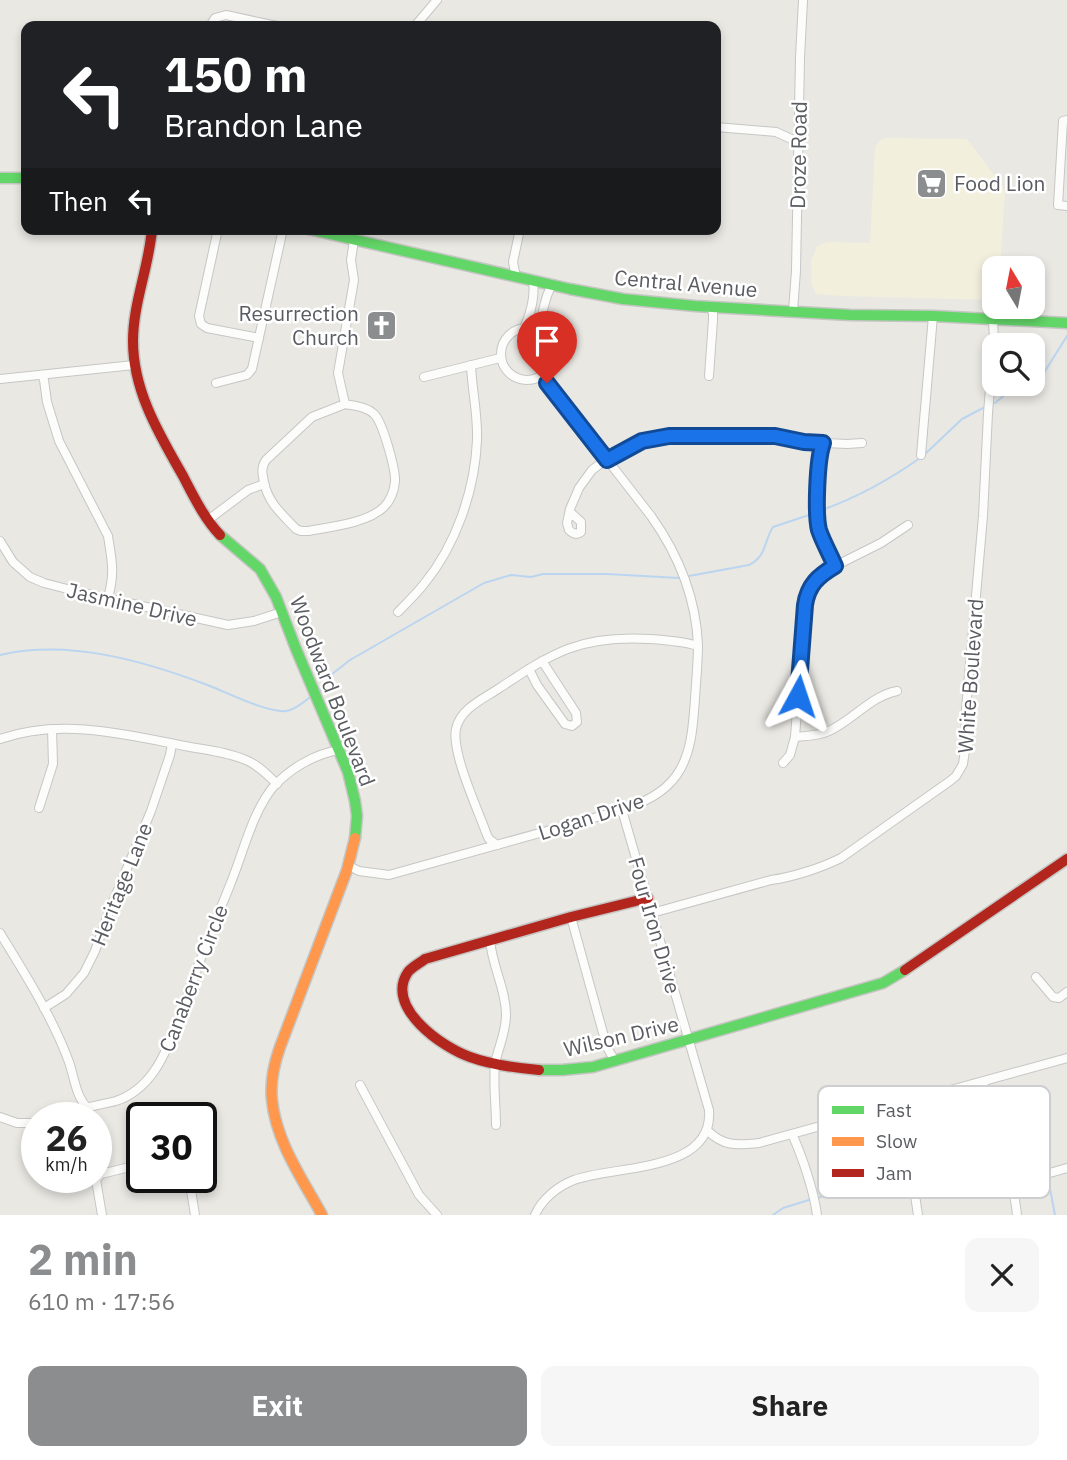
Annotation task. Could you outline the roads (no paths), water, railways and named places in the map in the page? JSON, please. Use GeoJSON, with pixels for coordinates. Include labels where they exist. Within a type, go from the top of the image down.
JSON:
{"type":"FeatureCollection","features":[{"type":"Feature","properties":{"kind":"street"},"geometry":{"type":"LineString","coordinates":[[419,21],[437,0]]}},
{"type":"Feature","properties":{"kind":"street","name":"Droze Road"},"geometry":{"type":"LineString","coordinates":[[793,311],[803,0]]}},
{"type":"Feature","properties":{"kind":"street"},"geometry":{"type":"LineString","coordinates":[[215,21],[226,15],[254,21]]}},
{"type":"Feature","properties":{"kind":"street"},"geometry":{"type":"LineString","coordinates":[[1067,120],[1063,121],[1058,205],[1067,206]]}},
{"type":"Feature","properties":{"kind":"street"},"geometry":{"type":"LineString","coordinates":[[721,127],[776,132],[798,142]]}},
{"type":"Feature","properties":{"kind":"street"},"geometry":{"type":"LineString","coordinates":[[0,178],[21,178]]}},
{"type":"Feature","properties":{"kind":"street","name":"Woodward Boulevard"},"geometry":{"type":"LineString","coordinates":[[153,235],[134,319],[134,365],[141,396],[195,501],[208,520],[218,533],[265,576],[305,667],[354,791],[354,850],[276,1056],[272,1075],[272,1104],[279,1131],[322,1215]]}},
{"type":"Feature","properties":{"kind":"street"},"geometry":{"type":"LineString","coordinates":[[217,235],[199,316],[201,324],[208,328],[259,338]]}},
{"type":"Feature","properties":{"kind":"street"},"geometry":{"type":"LineString","coordinates":[[216,383],[250,373],[282,235]]}},
{"type":"Feature","properties":{"kind":"street","name":"Central Avenue"},"geometry":{"type":"LineString","coordinates":[[333,235],[623,299],[850,315],[1067,323]]}},
{"type":"Feature","properties":{"kind":"street"},"geometry":{"type":"LineString","coordinates":[[516,277],[513,262],[519,235]]}},
{"type":"Feature","properties":{"kind":"street"},"geometry":{"type":"LineString","coordinates":[[345,404],[338,373],[354,280],[351,260],[354,240]]}},
{"type":"Feature","properties":{"kind":"street"},"geometry":{"type":"LineString","coordinates":[[524,328],[534,292],[533,281]]}},
{"type":"Feature","properties":{"kind":"street"},"geometry":{"type":"LineString","coordinates":[[541,332],[544,303],[552,285]]}},
{"type":"Feature","properties":{"kind":"street"},"geometry":{"type":"LineString","coordinates":[[709,306],[713,312],[709,376]]}},
{"type":"Feature","properties":{"kind":"street"},"geometry":{"type":"LineString","coordinates":[[921,455],[933,316]]}},
{"type":"Feature","properties":{"kind":"street","name":"White Boulevard"},"geometry":{"type":"LineString","coordinates":[[652,913],[781,879],[832,862],[950,781],[960,770],[965,750],[966,709],[983,516],[993,320]]}},
{"type":"Feature","properties":{"kind":"street"},"geometry":{"type":"LineString","coordinates":[[524,328],[541,332],[550,342],[553,355],[549,369],[532,380],[518,379],[506,371],[500,358],[501,346],[508,336],[524,328]]}},
{"type":"Feature","properties":{"kind":"street"},"geometry":{"type":"LineString","coordinates":[[424,377],[500,358]]}},
{"type":"Feature","properties":{"kind":"street"},"geometry":{"type":"LineString","coordinates":[[0,379],[134,365]]}},
{"type":"Feature","properties":{"kind":"street"},"geometry":{"type":"LineString","coordinates":[[398,612],[423,586],[441,560],[453,539],[467,497],[477,442],[471,365]]}},
{"type":"Feature","properties":{"kind":"street"},"geometry":{"type":"LineString","coordinates":[[41,375],[60,441],[108,536],[113,568],[107,598]]}},
{"type":"Feature","properties":{"kind":"street","name":"Logan Drive"},"geometry":{"type":"LineString","coordinates":[[349,866],[369,873],[389,874],[622,810],[660,792],[672,781],[684,761],[693,729],[698,646],[687,586],[666,537],[542,376]]}},
{"type":"Feature","properties":{"kind":"street"},"geometry":{"type":"LineString","coordinates":[[345,404],[369,410],[376,415],[395,475],[394,490],[385,506],[375,514],[320,529],[301,531],[272,503],[264,484],[262,466],[312,417],[345,404]]}},
{"type":"Feature","properties":{"kind":"street"},"geometry":{"type":"LineString","coordinates":[[569,512],[577,493],[592,470],[642,441],[669,436],[775,436],[804,442],[862,443]]}},
{"type":"Feature","properties":{"kind":"street"},"geometry":{"type":"LineString","coordinates":[[823,443],[819,461],[818,520],[835,566]]}},
{"type":"Feature","properties":{"kind":"street"},"geometry":{"type":"LineString","coordinates":[[208,520],[248,490],[264,484]]}},
{"type":"Feature","properties":{"kind":"street"},"geometry":{"type":"LineString","coordinates":[[783,763],[790,755],[795,737],[806,598],[814,581],[835,566],[881,543],[908,524]]}},
{"type":"Feature","properties":{"kind":"street","name":"Jasmine Drive"},"geometry":{"type":"LineString","coordinates":[[0,541],[13,562],[30,577],[44,583],[228,625],[254,621],[282,612]]}},
{"type":"Feature","properties":{"kind":"street"},"geometry":{"type":"LineString","coordinates":[[497,845],[487,835],[459,757],[456,744],[457,726],[463,715],[542,660],[568,648],[610,639],[635,638],[698,646]]}},
{"type":"Feature","properties":{"kind":"street"},"geometry":{"type":"LineString","coordinates":[[529,669],[565,724],[572,726],[578,719],[576,713],[542,660]]}},
{"type":"Feature","properties":{"kind":"street"},"geometry":{"type":"LineString","coordinates":[[795,737],[826,733],[883,695],[897,691]]}},
{"type":"Feature","properties":{"kind":"street"},"geometry":{"type":"LineString","coordinates":[[0,739],[52,729],[89,729],[244,760],[261,769],[277,784]]}},
{"type":"Feature","properties":{"kind":"street"},"geometry":{"type":"LineString","coordinates":[[39,808],[53,764],[52,729]]}},
{"type":"Feature","properties":{"kind":"street","name":"Heritage Lane"},"geometry":{"type":"LineString","coordinates":[[44,1007],[66,994],[84,973],[95,951],[150,811],[172,744]]}},
{"type":"Feature","properties":{"kind":"street","name":"Canaberry Circle"},"geometry":{"type":"LineString","coordinates":[[112,1102],[132,1094],[156,1070],[178,1021],[255,817],[266,797],[296,768],[339,750]]}},
{"type":"Feature","properties":{"kind":"street","name":"Four Iron Drive"},"geometry":{"type":"LineString","coordinates":[[622,810],[709,1110],[707,1130]]}},
{"type":"Feature","properties":{"kind":"street","name":"Wilson Drive"},"geometry":{"type":"LineString","coordinates":[[648,898],[571,917],[419,962],[403,980],[402,999],[433,1037],[461,1054],[530,1069],[558,1071],[584,1068],[883,983],[914,965],[1067,859]]}},
{"type":"Feature","properties":{"kind":"street"},"geometry":{"type":"LineString","coordinates":[[571,917],[605,1040],[615,1061]]}},
{"type":"Feature","properties":{"kind":"street"},"geometry":{"type":"LineString","coordinates":[[0,933],[44,1007],[68,1060],[82,1102]]}},
{"type":"Feature","properties":{"kind":"street"},"geometry":{"type":"LineString","coordinates":[[490,940],[503,991],[506,1017],[503,1041],[495,1063],[496,1125]]}},
{"type":"Feature","properties":{"kind":"street"},"geometry":{"type":"LineString","coordinates":[[1036,977],[1053,998],[1059,998],[1067,992]]}},
{"type":"Feature","properties":{"kind":"street"},"geometry":{"type":"LineString","coordinates":[[967,1086],[1067,1058]]}},
{"type":"Feature","properties":{"kind":"street"},"geometry":{"type":"LineString","coordinates":[[981,1082],[983,1086]]}},
{"type":"Feature","properties":{"kind":"street"},"geometry":{"type":"LineString","coordinates":[[360,1084],[419,1195],[437,1215]]}},
{"type":"Feature","properties":{"kind":"street"},"geometry":{"type":"LineString","coordinates":[[0,1117],[21,1123]]}},
{"type":"Feature","properties":{"kind":"street"},"geometry":{"type":"LineString","coordinates":[[535,1215],[548,1197],[571,1181],[595,1174],[666,1162],[694,1147],[707,1130],[717,1139],[735,1145],[759,1143],[818,1127]]}},
{"type":"Feature","properties":{"kind":"street"},"geometry":{"type":"LineString","coordinates":[[792,1134],[809,1181],[817,1215]]}},
{"type":"Feature","properties":{"kind":"street"},"geometry":{"type":"LineString","coordinates":[[102,1215],[96,1180],[101,1174],[126,1168]]}},
{"type":"Feature","properties":{"kind":"street"},"geometry":{"type":"LineString","coordinates":[[1050,1173],[1067,1168]]}},
{"type":"Feature","properties":{"kind":"street"},"geometry":{"type":"LineString","coordinates":[[191,1193],[195,1215]]}},
{"type":"Feature","properties":{"kind":"waterway"},"geometry":{"type":"LineString","coordinates":[[1045,371],[1067,336]]}},
{"type":"Feature","properties":{"kind":"waterway"},"geometry":{"type":"LineString","coordinates":[[995,403],[1004,396]]}},
{"type":"Feature","properties":{"kind":"waterway"},"geometry":{"type":"LineString","coordinates":[[924,455],[962,419],[983,408]]}},
{"type":"Feature","properties":{"kind":"waterway"},"geometry":{"type":"LineString","coordinates":[[822,510],[873,487],[920,458]]}},
{"type":"Feature","properties":{"kind":"waterway"},"geometry":{"type":"LineString","coordinates":[[689,576],[749,565],[759,558],[773,527],[812,514]]}},
{"type":"Feature","properties":{"kind":"waterway"},"geometry":{"type":"LineString","coordinates":[[320,692],[327,678],[350,660],[484,583],[511,575],[531,577],[543,574],[679,578]]}},
{"type":"Feature","properties":{"kind":"waterway"},"geometry":{"type":"LineString","coordinates":[[0,655],[53,650],[106,655],[159,668],[278,711],[292,709],[309,698]]}},
{"type":"Feature","properties":{"kind":"waterway"},"geometry":{"type":"LineString","coordinates":[[1050,1189],[1055,1215]]}},
{"type":"Feature","properties":{"kind":"waterway"},"geometry":{"type":"LineString","coordinates":[[773,1215],[783,1208],[812,1199]]}},
{"type":"Feature","properties":{"kind":"place","name":"Food Lion"},"geometry":{"type":"Point","coordinates":[931,183]}},
{"type":"Feature","properties":{"kind":"place","name":"Resurrection Church"},"geometry":{"type":"Point","coordinates":[382,325]}}]}
